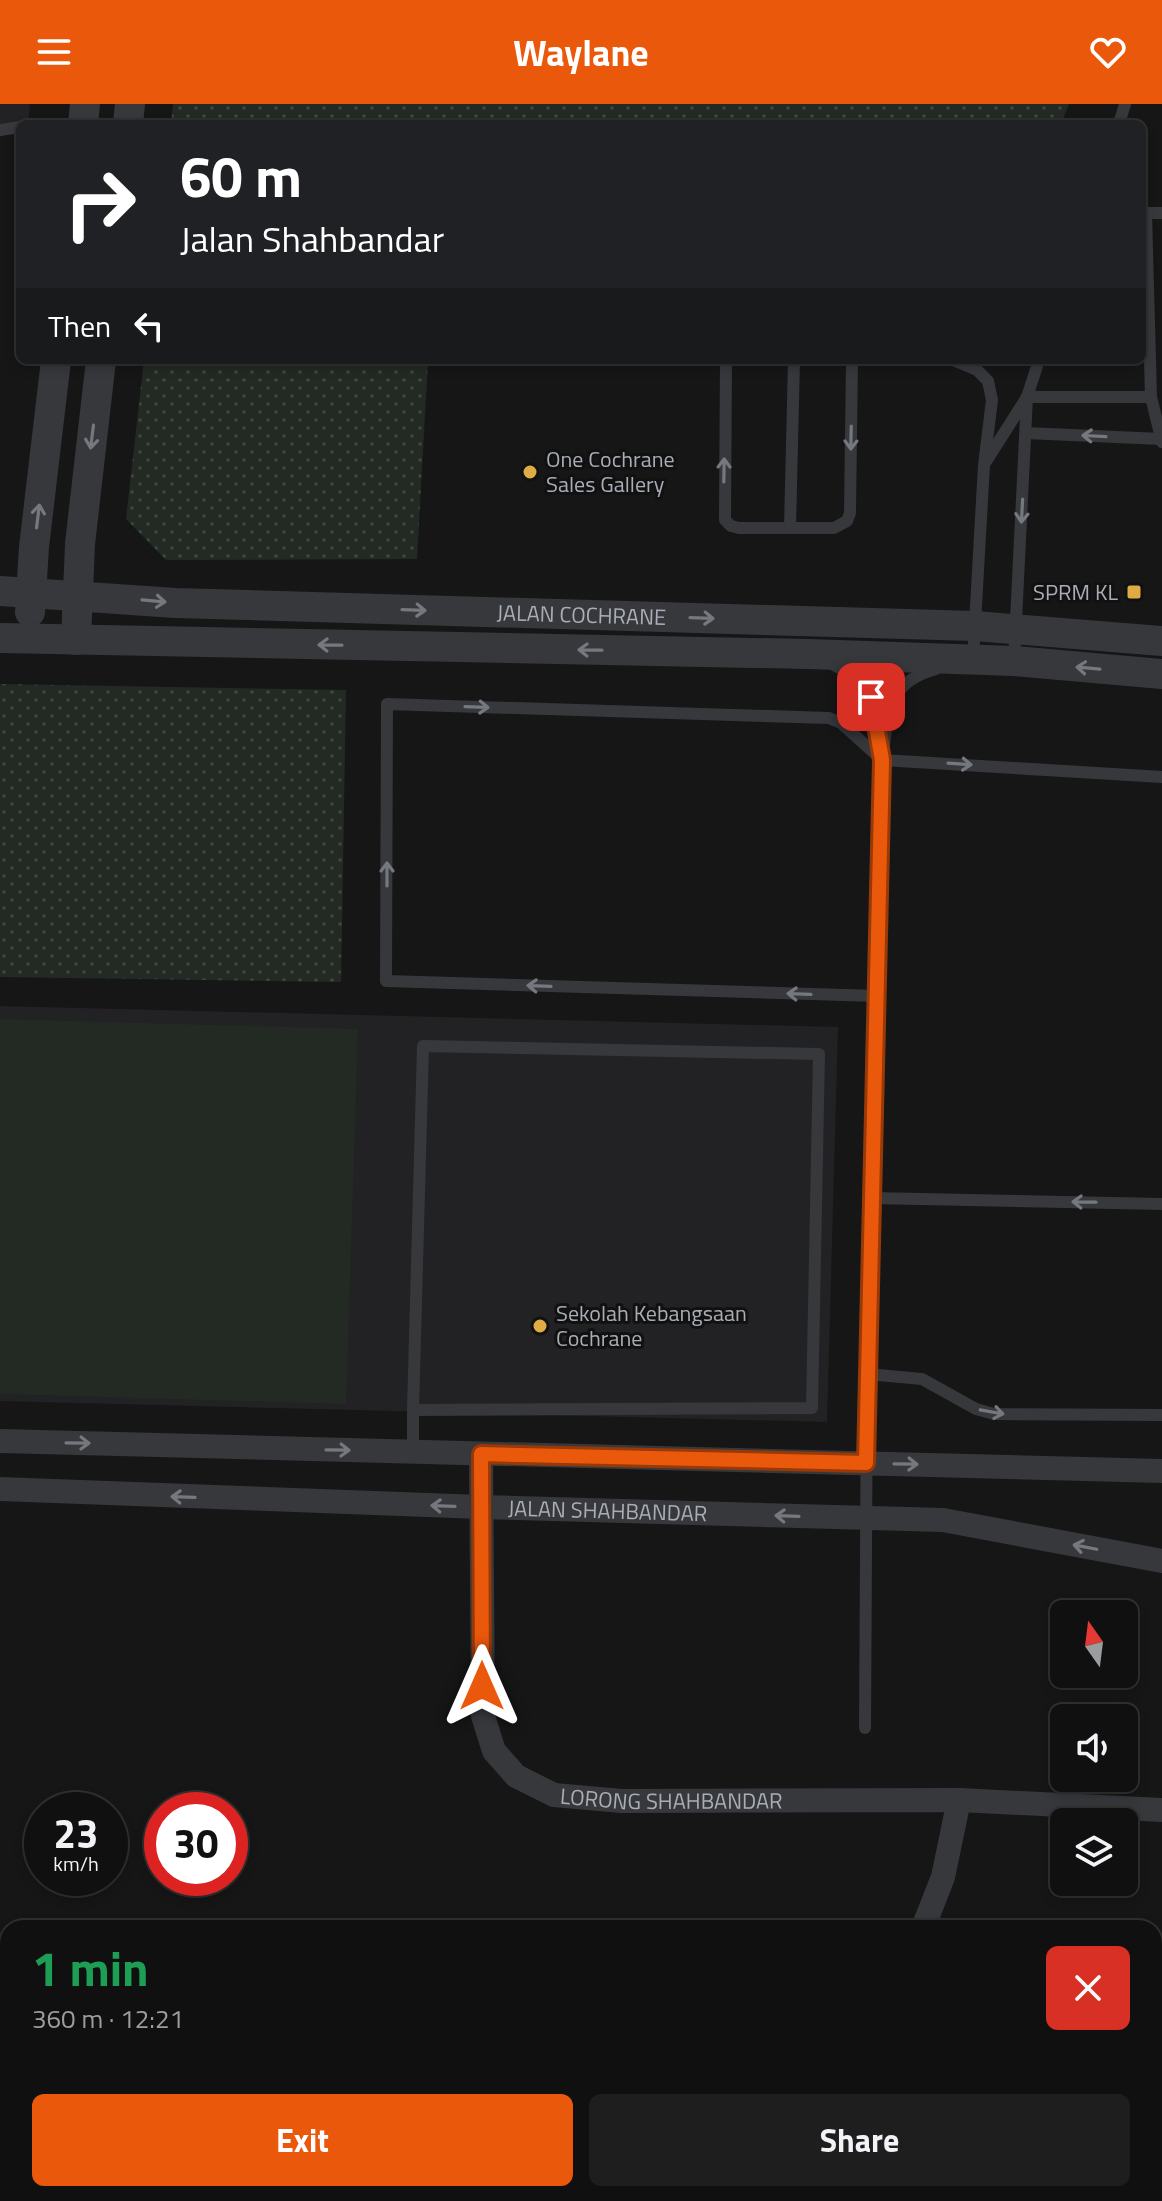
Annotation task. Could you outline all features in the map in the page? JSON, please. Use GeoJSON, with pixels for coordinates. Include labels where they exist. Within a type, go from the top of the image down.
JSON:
{"type":"FeatureCollection","features":[{"type":"Feature","properties":{"kind":"street"},"geometry":{"type":"LineString","coordinates":[[15,638],[31,593],[56,364]]}},
{"type":"Feature","properties":{"kind":"street"},"geometry":{"type":"LineString","coordinates":[[76,640],[80,544],[101,364]]}},
{"type":"Feature","properties":{"kind":"street","name":"JALAN COCHRANE"},"geometry":{"type":"LineString","coordinates":[[0,591],[175,603],[975,626],[1162,641]]}},
{"type":"Feature","properties":{"kind":"street","name":"JALAN COCHRANE"},"geometry":{"type":"LineString","coordinates":[[15,638],[974,659],[1162,674]]}},
{"type":"Feature","properties":{"kind":"street"},"geometry":{"type":"LineString","coordinates":[[0,1441],[1162,1471]]}},
{"type":"Feature","properties":{"kind":"street","name":"LORONG SHAHBANDAR"},"geometry":{"type":"LineString","coordinates":[[481,1454],[483,1716],[494,1751],[516,1776],[554,1795],[622,1801],[959,1800],[1162,1810]]}},
{"type":"Feature","properties":{"kind":"street","name":"JALAN SHAHBANDAR"},"geometry":{"type":"LineString","coordinates":[[0,1489],[943,1520],[1162,1561]]}},
{"type":"Feature","properties":{"kind":"street"},"geometry":{"type":"LineString","coordinates":[[926,1920],[943,1877],[959,1800]]}},
{"type":"Feature","properties":{"kind":"lane"},"geometry":{"type":"LineString","coordinates":[[1026,433],[1162,441],[1151,397],[1146,213],[1162,213]]}},
{"type":"Feature","properties":{"kind":"lane"},"geometry":{"type":"LineString","coordinates":[[726,364],[725,520],[739,528],[834,528],[847,521],[850,513],[852,364]]}},
{"type":"Feature","properties":{"kind":"lane"},"geometry":{"type":"LineString","coordinates":[[790,528],[794,364]]}},
{"type":"Feature","properties":{"kind":"lane"},"geometry":{"type":"LineString","coordinates":[[865,1728],[867,1374],[882,760],[890,712],[900,687],[919,674],[974,659],[984,465],[992,400],[988,381],[977,370],[963,364]]}},
{"type":"Feature","properties":{"kind":"lane"},"geometry":{"type":"LineString","coordinates":[[984,465],[1027,397],[1038,364]]}},
{"type":"Feature","properties":{"kind":"lane"},"geometry":{"type":"LineString","coordinates":[[1027,397],[1151,397]]}},
{"type":"Feature","properties":{"kind":"lane"},"geometry":{"type":"LineString","coordinates":[[1014,661],[1027,397]]}},
{"type":"Feature","properties":{"kind":"lane"},"geometry":{"type":"LineString","coordinates":[[808,654],[854,674],[866,687],[875,714],[882,760]]}},
{"type":"Feature","properties":{"kind":"lane"},"geometry":{"type":"LineString","coordinates":[[877,996],[386,981],[387,704],[829,718],[841,723],[882,760],[1162,777]]}},
{"type":"Feature","properties":{"kind":"lane"},"geometry":{"type":"LineString","coordinates":[[413,1410],[812,1408],[819,1054],[423,1046],[413,1410],[413,1452]]}},
{"type":"Feature","properties":{"kind":"lane"},"geometry":{"type":"LineString","coordinates":[[871,1198],[1162,1204]]}},
{"type":"Feature","properties":{"kind":"lane"},"geometry":{"type":"LineString","coordinates":[[867,1374],[922,1379],[976,1409],[994,1414],[1162,1415]]}},
{"type":"Feature","properties":{"kind":"shaded area"},"geometry":{"type":"Polygon","coordinates":[[[0,104],[30,104],[28,120],[16,120],[16,126],[0,129],[0,104]]]}},
{"type":"Feature","properties":{"kind":"shaded area"},"geometry":{"type":"Polygon","coordinates":[[[173,104],[1069,104],[1063,120],[171,120],[173,104]]]}},
{"type":"Feature","properties":{"kind":"shaded area"},"geometry":{"type":"Polygon","coordinates":[[[144,364],[428,364],[417,559],[166,560],[126,519],[144,364]]]}},
{"type":"Feature","properties":{"kind":"shaded area"},"geometry":{"type":"Polygon","coordinates":[[[0,684],[346,690],[341,982],[0,977],[0,684]]]}},
{"type":"Feature","properties":{"kind":"shaded area"},"geometry":{"type":"Polygon","coordinates":[[[0,1006],[838,1027],[827,1422],[0,1401],[0,1006]]]}},
{"type":"Feature","properties":{"kind":"shaded area"},"geometry":{"type":"Polygon","coordinates":[[[0,1019],[358,1029],[346,1404],[0,1394],[0,1019]]]}},
{"type":"Feature","properties":{"kind":"place","name":"One Cochrane Sales Gallery"},"geometry":{"type":"Point","coordinates":[530,472]}},
{"type":"Feature","properties":{"kind":"place","name":"SPRM KL"},"geometry":{"type":"Point","coordinates":[1134,592]}},
{"type":"Feature","properties":{"kind":"place","name":"Sekolah Kebangsaan Cochrane"},"geometry":{"type":"Point","coordinates":[540,1326]}},
{"type":"Feature","properties":{"kind":"route"},"geometry":{"type":"LineString","coordinates":[[482,1686],[481,1454],[866,1463],[882,760],[871,697]]}}]}
